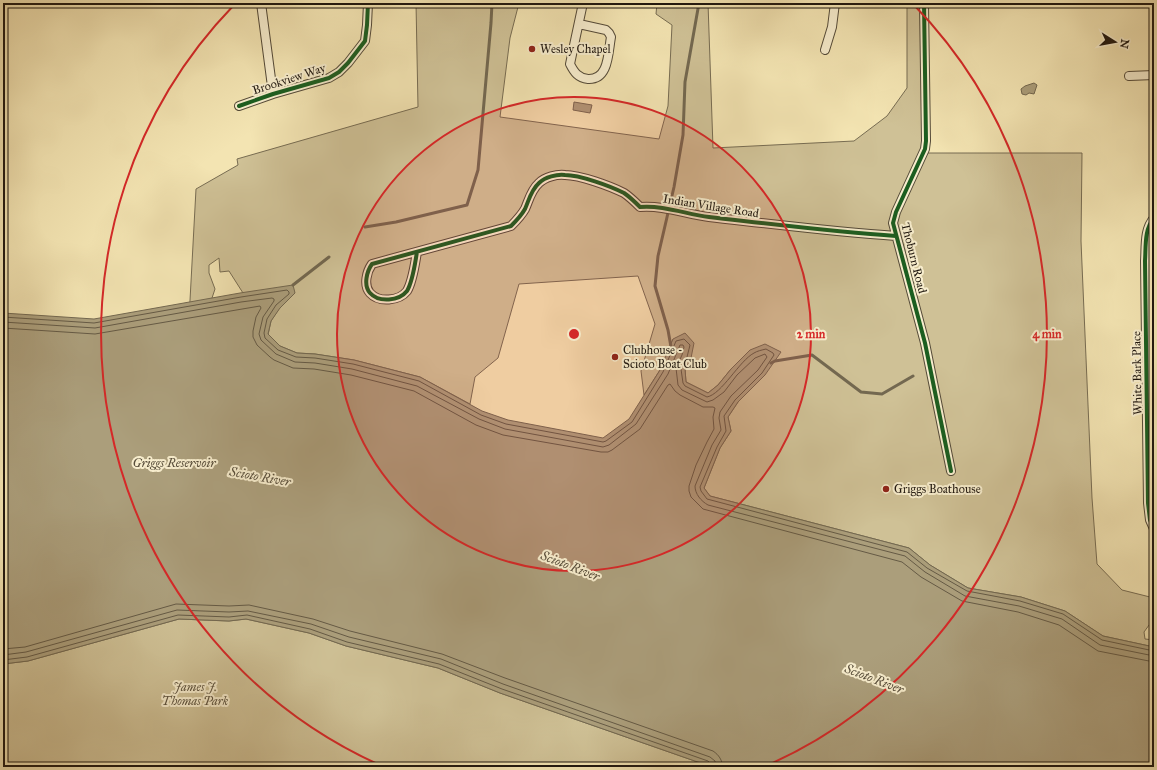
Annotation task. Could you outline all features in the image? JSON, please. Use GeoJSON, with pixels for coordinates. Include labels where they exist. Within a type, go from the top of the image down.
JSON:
{"type":"FeatureCollection","features":[{"type":"Feature","properties":{"kind":"street"},"geometry":{"type":"LineString","coordinates":[[261,3],[273,94]]}},
{"type":"Feature","properties":{"kind":"street","name":"Brookview Way"},"geometry":{"type":"LineString","coordinates":[[239,106],[273,94],[329,78],[339,72],[348,63],[364,41],[367,25],[368,3]]}},
{"type":"Feature","properties":{"kind":"street"},"geometry":{"type":"LineString","coordinates":[[579,24],[606,30],[611,37],[606,66],[598,77],[592,79],[582,78],[574,73],[570,64],[583,3]]}},
{"type":"Feature","properties":{"kind":"street"},"geometry":{"type":"LineString","coordinates":[[825,50],[832,27],[835,3]]}},
{"type":"Feature","properties":{"kind":"street","name":"Thoburn Road"},"geometry":{"type":"LineString","coordinates":[[924,3],[925,149],[896,212],[893,223],[925,343],[951,472]]}},
{"type":"Feature","properties":{"kind":"street"},"geometry":{"type":"LineString","coordinates":[[1129,76],[1154,75]]}},
{"type":"Feature","properties":{"kind":"street","name":"Indian Village Road"},"geometry":{"type":"LineString","coordinates":[[417,252],[410,284],[406,292],[398,298],[388,300],[376,297],[370,293],[367,285],[367,276],[368,269],[372,264],[511,226],[525,210],[533,189],[540,181],[552,176],[565,175],[594,181],[623,193],[640,207],[651,206],[707,217],[795,227],[896,236]]}},
{"type":"Feature","properties":{"kind":"street","name":"White Bark Place"},"geometry":{"type":"LineString","coordinates":[[1154,218],[1151,221],[1146,238],[1151,418],[1148,503],[1150,520],[1154,529]]}},
{"type":"Feature","properties":{"kind":"green space"},"geometry":{"type":"Polygon","coordinates":[[[416,3],[519,3],[510,38],[500,117],[659,139],[668,106],[672,25],[656,14],[657,3],[708,3],[713,148],[854,141],[887,116],[907,88],[907,3],[921,3],[924,153],[1082,153],[1081,241],[1092,498],[1097,564],[1122,590],[1154,598],[1154,621],[1152,621],[1144,632],[1145,639],[1154,640],[1154,647],[1103,636],[1065,611],[1021,597],[968,588],[930,565],[909,548],[710,496],[704,488],[720,448],[731,431],[728,417],[738,402],[765,375],[731,369],[718,385],[708,393],[686,382],[685,369],[691,358],[673,339],[660,370],[644,395],[641,371],[655,324],[638,276],[519,284],[498,358],[475,377],[470,404],[420,377],[354,360],[315,354],[297,353],[280,346],[268,335],[271,321],[280,307],[295,293],[250,295],[243,293],[229,271],[220,272],[219,258],[209,265],[209,273],[215,289],[208,310],[189,319],[196,189],[238,165],[237,159],[418,107],[416,3]]]}},
{"type":"Feature","properties":{"kind":"green space","name":"James J. Thomas Park"},"geometry":{"type":"Polygon","coordinates":[[[179,619],[229,621],[246,619],[309,633],[346,646],[438,668],[500,693],[712,767],[3,767],[3,664],[28,661],[179,619]]]}},
{"type":"Feature","properties":{"kind":"water"},"geometry":{"type":"Polygon","coordinates":[[[1034,83],[1037,85],[1034,94],[1022,94],[1021,89],[1034,83]]]}},
{"type":"Feature","properties":{"kind":"water"},"geometry":{"type":"Polygon","coordinates":[[[574,102],[592,105],[590,113],[573,110],[574,102]]]}},
{"type":"Feature","properties":{"kind":"water","name":"Griggs Reservoir"},"geometry":{"type":"Polygon","coordinates":[[[293,285],[295,293],[280,308],[271,321],[268,334],[280,346],[297,353],[315,354],[354,360],[420,377],[482,411],[508,420],[603,438],[629,419],[660,370],[673,339],[685,333],[694,343],[691,358],[685,369],[686,382],[708,393],[718,385],[731,369],[750,350],[765,344],[781,352],[765,375],[738,402],[728,417],[731,431],[720,448],[704,488],[710,496],[909,548],[930,565],[968,588],[1021,597],[1065,611],[1103,636],[1154,647],[1154,767],[712,767],[500,693],[438,668],[346,646],[309,633],[246,619],[229,621],[179,619],[28,661],[3,664],[3,313],[94,319],[293,285]]]}},
{"type":"Feature","properties":{"kind":"waterway"},"geometry":{"type":"LineString","coordinates":[[365,227],[396,222],[467,205],[478,170],[492,3]]}},
{"type":"Feature","properties":{"kind":"waterway"},"geometry":{"type":"LineString","coordinates":[[671,347],[668,330],[655,286],[658,256],[674,187],[683,135],[685,82],[699,3]]}},
{"type":"Feature","properties":{"kind":"waterway"},"geometry":{"type":"LineString","coordinates":[[293,285],[329,257]]}},
{"type":"Feature","properties":{"kind":"waterway"},"geometry":{"type":"LineString","coordinates":[[771,363],[812,355],[861,392],[882,394],[913,376]]}},
{"type":"Feature","properties":{"kind":"cycle path"},"geometry":{"type":"LineString","coordinates":[[239,106],[273,94],[329,78],[339,72],[365,41],[368,3]]}},
{"type":"Feature","properties":{"kind":"cycle path"},"geometry":{"type":"LineString","coordinates":[[924,3],[925,149],[896,212],[893,223],[925,343],[951,471]]}},
{"type":"Feature","properties":{"kind":"cycle path"},"geometry":{"type":"LineString","coordinates":[[417,252],[414,272],[407,291],[399,297],[389,300],[378,298],[370,293],[366,278],[372,264],[511,226],[525,209],[536,186],[548,178],[562,175],[571,175],[611,187],[624,193],[640,207],[666,208],[700,216],[779,225],[896,236]]}},
{"type":"Feature","properties":{"kind":"cycle path"},"geometry":{"type":"LineString","coordinates":[[1154,218],[1147,233],[1145,261],[1148,503],[1150,520],[1154,529]]}},
{"type":"Feature","properties":{"kind":"place","name":"Wesley Chapel"},"geometry":{"type":"Point","coordinates":[532,49]}},
{"type":"Feature","properties":{"kind":"place","name":"Clubhouse - Scioto Boat Club"},"geometry":{"type":"Point","coordinates":[615,357]}},
{"type":"Feature","properties":{"kind":"place","name":"Griggs Boathouse"},"geometry":{"type":"Point","coordinates":[886,489]}},
{"type":"Feature","properties":{"kind":"water label","name":"Scioto River"},"geometry":{"type":"Point","coordinates":[260,477]}},
{"type":"Feature","properties":{"kind":"water label","name":"Scioto River"},"geometry":{"type":"Point","coordinates":[570,566]}},
{"type":"Feature","properties":{"kind":"water label","name":"Scioto River"},"geometry":{"type":"Point","coordinates":[874,679]}}]}
